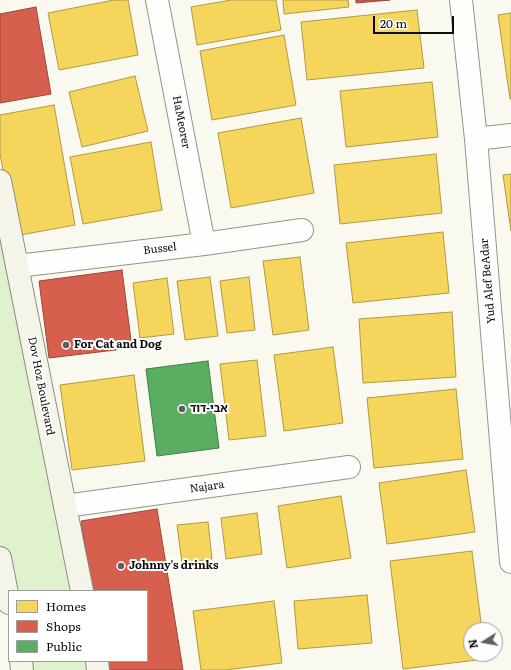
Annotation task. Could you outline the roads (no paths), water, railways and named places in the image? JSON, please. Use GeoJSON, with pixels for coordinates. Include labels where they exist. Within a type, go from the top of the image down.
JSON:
{"type":"FeatureCollection","features":[{"type":"Feature","properties":{"kind":"street","name":"HaMeorer"},"geometry":{"type":"LineString","coordinates":[[157,0],[204,244]]}},
{"type":"Feature","properties":{"kind":"street","name":"Yud Alef BeAdar"},"geometry":{"type":"LineString","coordinates":[[461,0],[476,139],[511,562]]}},
{"type":"Feature","properties":{"kind":"street"},"geometry":{"type":"LineString","coordinates":[[476,139],[511,135]]}},
{"type":"Feature","properties":{"kind":"street","name":"Dov Hoz Boulevard"},"geometry":{"type":"LineString","coordinates":[[0,181],[82,590]]}},
{"type":"Feature","properties":{"kind":"street","name":"Bussel"},"geometry":{"type":"LineString","coordinates":[[17,266],[204,244],[302,230]]}},
{"type":"Feature","properties":{"kind":"street","name":"Najara"},"geometry":{"type":"LineString","coordinates":[[65,506],[349,467]]}},
{"type":"Feature","properties":{"kind":"street"},"geometry":{"type":"LineString","coordinates":[[0,558],[8,598]]}},
{"type":"Feature","properties":{"kind":"place","name":"For Cat and Dog"},"geometry":{"type":"Point","coordinates":[66,345]}},
{"type":"Feature","properties":{"kind":"place","name":"אבי-דוד"},"geometry":{"type":"Point","coordinates":[182,409]}},
{"type":"Feature","properties":{"kind":"place","name":"Johnny's drinks"},"geometry":{"type":"Point","coordinates":[121,566]}}]}
